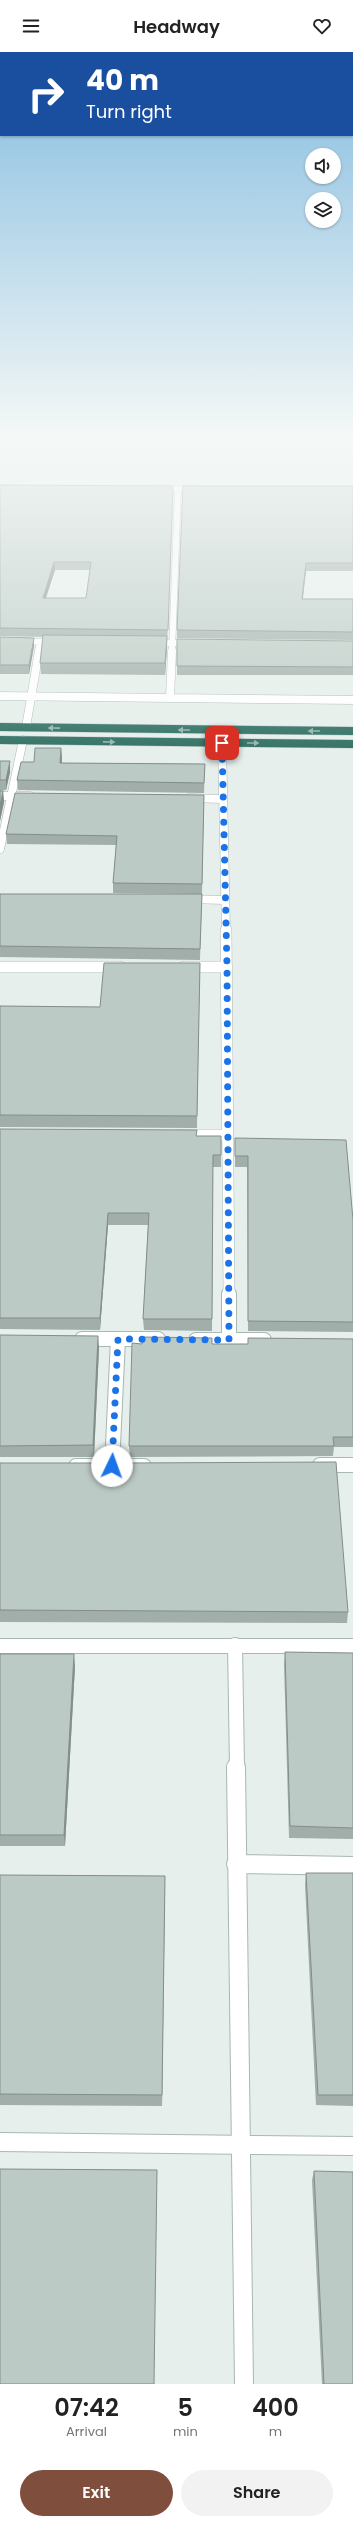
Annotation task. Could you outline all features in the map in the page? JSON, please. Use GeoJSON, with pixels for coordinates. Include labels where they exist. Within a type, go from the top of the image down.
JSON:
{"type":"FeatureCollection","features":[{"type":"Feature","properties":{"kind":"highway"},"geometry":{"type":"LineString","coordinates":[[0,727],[353,731]]}},
{"type":"Feature","properties":{"kind":"highway"},"geometry":{"type":"LineString","coordinates":[[0,740],[353,744]]}},
{"type":"Feature","properties":{"kind":"street"},"geometry":{"type":"LineString","coordinates":[[170,698],[175,546]]}},
{"type":"Feature","properties":{"kind":"street"},"geometry":{"type":"LineString","coordinates":[[0,641],[63,642]]}},
{"type":"Feature","properties":{"kind":"street"},"geometry":{"type":"LineString","coordinates":[[26,727],[40,642]]}},
{"type":"Feature","properties":{"kind":"street"},"geometry":{"type":"LineString","coordinates":[[140,643],[203,643]]}},
{"type":"Feature","properties":{"kind":"street"},"geometry":{"type":"LineString","coordinates":[[0,696],[353,700]]}},
{"type":"Feature","properties":{"kind":"street"},"geometry":{"type":"LineString","coordinates":[[0,849],[23,740]]}},
{"type":"Feature","properties":{"kind":"street"},"geometry":{"type":"LineString","coordinates":[[222,743],[224,900],[227,967],[229,1340]]}},
{"type":"Feature","properties":{"kind":"street"},"geometry":{"type":"LineString","coordinates":[[0,796],[43,796]]}},
{"type":"Feature","properties":{"kind":"street"},"geometry":{"type":"LineString","coordinates":[[176,798],[223,799]]}},
{"type":"Feature","properties":{"kind":"street"},"geometry":{"type":"LineString","coordinates":[[178,899],[224,900]]}},
{"type":"Feature","properties":{"kind":"street"},"geometry":{"type":"LineString","coordinates":[[0,967],[133,967]]}},
{"type":"Feature","properties":{"kind":"street"},"geometry":{"type":"LineString","coordinates":[[172,967],[227,967]]}},
{"type":"Feature","properties":{"kind":"street"},"geometry":{"type":"LineString","coordinates":[[164,1135],[227,1135]]}},
{"type":"Feature","properties":{"kind":"street"},"geometry":{"type":"LineString","coordinates":[[71,1339],[276,1340]]}},
{"type":"Feature","properties":{"kind":"street"},"geometry":{"type":"LineString","coordinates":[[112,1466],[118,1339]]}},
{"type":"Feature","properties":{"kind":"street"},"geometry":{"type":"LineString","coordinates":[[306,1465],[353,1465]]}},
{"type":"Feature","properties":{"kind":"street"},"geometry":{"type":"LineString","coordinates":[[60,1466],[159,1466]]}},
{"type":"Feature","properties":{"kind":"street"},"geometry":{"type":"LineString","coordinates":[[235,1645],[236,1864],[242,2144],[244,2384]]}},
{"type":"Feature","properties":{"kind":"street"},"geometry":{"type":"LineString","coordinates":[[0,1646],[353,1646]]}},
{"type":"Feature","properties":{"kind":"street"},"geometry":{"type":"LineString","coordinates":[[236,1864],[353,1866]]}},
{"type":"Feature","properties":{"kind":"street"},"geometry":{"type":"LineString","coordinates":[[0,2142],[353,2146]]}},
{"type":"Feature","properties":{"kind":"building"},"geometry":{"type":"Polygon","coordinates":[[[0,546],[171,546],[168,630],[0,628],[0,546]],[[54,562],[43,598],[86,598],[91,562],[54,562]]]}},
{"type":"Feature","properties":{"kind":"building"},"geometry":{"type":"Polygon","coordinates":[[[181,546],[353,546],[353,563],[306,563],[302,599],[353,599],[353,632],[177,630],[181,546]]]}},
{"type":"Feature","properties":{"kind":"building"},"geometry":{"type":"Polygon","coordinates":[[[43,635],[167,636],[165,663],[40,663],[43,635]]]}},
{"type":"Feature","properties":{"kind":"building"},"geometry":{"type":"Polygon","coordinates":[[[0,637],[34,638],[29,665],[0,665],[0,637]]]}},
{"type":"Feature","properties":{"kind":"building"},"geometry":{"type":"Polygon","coordinates":[[[177,639],[353,641],[353,667],[177,666],[177,639]]]}},
{"type":"Feature","properties":{"kind":"building"},"geometry":{"type":"Polygon","coordinates":[[[35,748],[61,748],[60,763],[205,764],[204,783],[17,780],[21,762],[34,762],[35,748]]]}},
{"type":"Feature","properties":{"kind":"building"},"geometry":{"type":"Polygon","coordinates":[[[0,761],[10,761],[6,780],[0,780],[0,761]]]}},
{"type":"Feature","properties":{"kind":"building"},"geometry":{"type":"Polygon","coordinates":[[[0,791],[3,791],[0,806],[0,791]]]}},
{"type":"Feature","properties":{"kind":"building"},"geometry":{"type":"Polygon","coordinates":[[[15,793],[204,795],[202,884],[113,883],[117,836],[6,834],[15,793]]]}},
{"type":"Feature","properties":{"kind":"building"},"geometry":{"type":"Polygon","coordinates":[[[0,894],[202,894],[200,949],[0,946],[0,894]]]}},
{"type":"Feature","properties":{"kind":"building"},"geometry":{"type":"Polygon","coordinates":[[[104,963],[200,963],[197,1116],[0,1115],[0,1006],[100,1007],[104,963]]]}},
{"type":"Feature","properties":{"kind":"building"},"geometry":{"type":"Polygon","coordinates":[[[0,1129],[197,1130],[196,1136],[221,1136],[221,1155],[213,1155],[212,1319],[143,1319],[149,1213],[108,1213],[100,1318],[0,1318],[0,1129]]]}},
{"type":"Feature","properties":{"kind":"building"},"geometry":{"type":"Polygon","coordinates":[[[235,1138],[346,1140],[353,1220],[353,1322],[248,1321],[248,1156],[235,1156],[235,1138]]]}},
{"type":"Feature","properties":{"kind":"building"},"geometry":{"type":"Polygon","coordinates":[[[0,1335],[98,1336],[93,1445],[0,1446],[0,1335]]]}},
{"type":"Feature","properties":{"kind":"building"},"geometry":{"type":"Polygon","coordinates":[[[143,1337],[212,1338],[212,1344],[248,1344],[248,1338],[353,1339],[353,1437],[333,1437],[334,1446],[129,1446],[132,1343],[142,1344],[143,1337]]]}},
{"type":"Feature","properties":{"kind":"building"},"geometry":{"type":"Polygon","coordinates":[[[336,1462],[348,1612],[0,1610],[0,1463],[92,1463],[92,1470],[128,1470],[129,1463],[336,1462]]]}},
{"type":"Feature","properties":{"kind":"building"},"geometry":{"type":"Polygon","coordinates":[[[285,1652],[353,1653],[353,1828],[290,1826],[285,1652]]]}},
{"type":"Feature","properties":{"kind":"building"},"geometry":{"type":"Polygon","coordinates":[[[0,1654],[74,1654],[64,1835],[0,1835],[0,1654]]]}},
{"type":"Feature","properties":{"kind":"building"},"geometry":{"type":"Polygon","coordinates":[[[306,1873],[353,1873],[353,2095],[318,2095],[306,1873]]]}},
{"type":"Feature","properties":{"kind":"building"},"geometry":{"type":"Polygon","coordinates":[[[0,1875],[165,1876],[162,2095],[0,2094],[0,1875]]]}},
{"type":"Feature","properties":{"kind":"building"},"geometry":{"type":"Polygon","coordinates":[[[0,2169],[157,2170],[154,2384],[0,2384],[0,2169]]]}},
{"type":"Feature","properties":{"kind":"building"},"geometry":{"type":"Polygon","coordinates":[[[314,2171],[353,2172],[353,2384],[324,2384],[314,2171]]]}},
{"type":"Feature","properties":{"kind":"route"},"geometry":{"type":"LineString","coordinates":[[112,1466],[118,1339],[229,1340],[227,967],[224,900],[222,743]]}}]}
